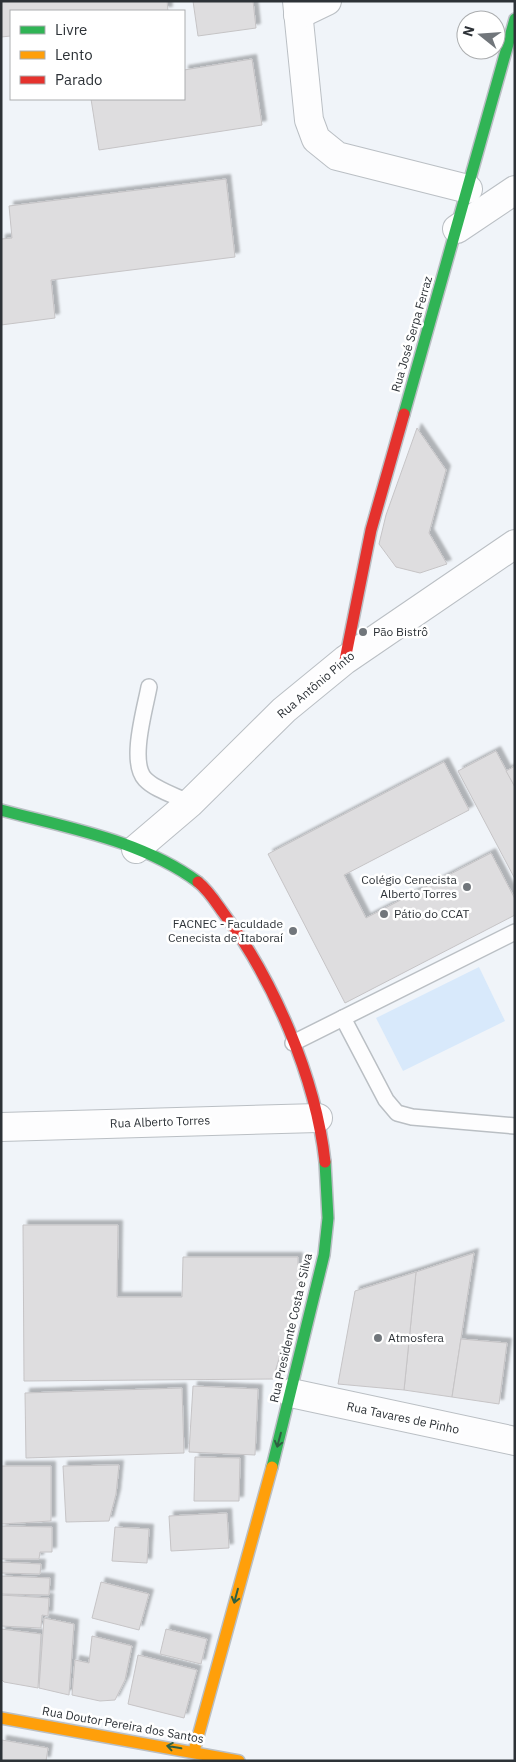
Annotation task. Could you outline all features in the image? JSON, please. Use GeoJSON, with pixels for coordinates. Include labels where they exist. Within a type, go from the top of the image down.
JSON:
{"type":"FeatureCollection","features":[{"type":"Feature","properties":{"kind":"street"},"geometry":{"type":"LineString","coordinates":[[328,1],[297,8],[308,120],[316,139],[337,156],[468,189]]}},
{"type":"Feature","properties":{"kind":"street","name":"Rua José Serpa Ferraz"},"geometry":{"type":"LineString","coordinates":[[345,660],[371,530],[515,19]]}},
{"type":"Feature","properties":{"kind":"street"},"geometry":{"type":"LineString","coordinates":[[457,229],[515,190]]}},
{"type":"Feature","properties":{"kind":"street","name":"Rua Antônio Pinto"},"geometry":{"type":"LineString","coordinates":[[136,849],[190,803],[284,710],[345,660],[515,544]]}},
{"type":"Feature","properties":{"kind":"street","name":"Rua Presidente Costa e Silva"},"geometry":{"type":"LineString","coordinates":[[1,810],[136,849],[172,864],[203,886],[245,941],[276,1002],[293,1043],[318,1118],[325,1171],[328,1218],[315,1295],[291,1392],[194,1751]]}},
{"type":"Feature","properties":{"kind":"street","name":"Rua Alberto Torres"},"geometry":{"type":"LineString","coordinates":[[1,1127],[318,1118]]}},
{"type":"Feature","properties":{"kind":"street","name":"Rua Tavares de Pinho"},"geometry":{"type":"LineString","coordinates":[[291,1392],[515,1441]]}},
{"type":"Feature","properties":{"kind":"street","name":"Rua Doutor Pereira dos Santos"},"geometry":{"type":"LineString","coordinates":[[1,1718],[194,1751],[239,1761]]}},
{"type":"Feature","properties":{"kind":"lane"},"geometry":{"type":"LineString","coordinates":[[149,687],[138,754],[139,769],[145,780],[190,803]]}},
{"type":"Feature","properties":{"kind":"lane"},"geometry":{"type":"LineString","coordinates":[[293,1043],[515,932]]}},
{"type":"Feature","properties":{"kind":"lane"},"geometry":{"type":"LineString","coordinates":[[343,1018],[386,1100],[397,1112],[412,1117],[515,1126]]}},
{"type":"Feature","properties":{"kind":"shaded area"},"geometry":{"type":"Polygon","coordinates":[[[479,967],[505,1021],[403,1071],[376,1018],[479,967]]]}},
{"type":"Feature","properties":{"kind":"building"},"geometry":{"type":"Polygon","coordinates":[[[1,1],[167,1],[168,10],[10,10],[10,36],[1,37],[1,1]]]}},
{"type":"Feature","properties":{"kind":"building"},"geometry":{"type":"Polygon","coordinates":[[[193,1],[253,1],[256,28],[198,36],[193,1]]]}},
{"type":"Feature","properties":{"kind":"building"},"geometry":{"type":"Polygon","coordinates":[[[252,59],[262,125],[99,150],[91,100],[185,100],[185,70],[252,59]]]}},
{"type":"Feature","properties":{"kind":"building"},"geometry":{"type":"Polygon","coordinates":[[[226,179],[235,257],[51,280],[55,318],[1,325],[1,239],[12,238],[9,206],[226,179]]]}},
{"type":"Feature","properties":{"kind":"building"},"geometry":{"type":"Polygon","coordinates":[[[417,428],[446,470],[429,533],[447,564],[420,573],[396,567],[379,544],[386,515],[417,428]]]}},
{"type":"Feature","properties":{"kind":"building"},"geometry":{"type":"Polygon","coordinates":[[[496,751],[515,787],[515,879],[458,771],[496,751]]]}},
{"type":"Feature","properties":{"kind":"building","name":"Colégio Cenecista Alberto Torres"},"geometry":{"type":"Polygon","coordinates":[[[444,762],[469,810],[344,875],[366,918],[491,853],[515,899],[515,915],[345,1003],[268,854],[444,762]]]}},
{"type":"Feature","properties":{"kind":"building"},"geometry":{"type":"Polygon","coordinates":[[[515,766],[515,787],[506,771],[515,766]]]}},
{"type":"Feature","properties":{"kind":"building"},"geometry":{"type":"Polygon","coordinates":[[[23,1225],[118,1225],[117,1297],[182,1297],[183,1257],[298,1257],[298,1294],[273,1379],[24,1381],[23,1225]]]}},
{"type":"Feature","properties":{"kind":"building"},"geometry":{"type":"Polygon","coordinates":[[[474,1253],[452,1397],[404,1390],[416,1272],[474,1253]]]}},
{"type":"Feature","properties":{"kind":"building","name":"Atmosfera"},"geometry":{"type":"Polygon","coordinates":[[[416,1272],[404,1390],[338,1384],[355,1291],[416,1272]]]}},
{"type":"Feature","properties":{"kind":"building"},"geometry":{"type":"Polygon","coordinates":[[[461,1339],[507,1343],[499,1404],[452,1397],[461,1339]]]}},
{"type":"Feature","properties":{"kind":"building"},"geometry":{"type":"Polygon","coordinates":[[[193,1386],[258,1389],[255,1455],[189,1452],[193,1386]]]}},
{"type":"Feature","properties":{"kind":"building"},"geometry":{"type":"Polygon","coordinates":[[[182,1388],[184,1453],[26,1458],[25,1393],[182,1388]]]}},
{"type":"Feature","properties":{"kind":"building"},"geometry":{"type":"Polygon","coordinates":[[[195,1457],[240,1458],[239,1501],[194,1501],[195,1457]]]}},
{"type":"Feature","properties":{"kind":"building"},"geometry":{"type":"Polygon","coordinates":[[[119,1465],[116,1494],[109,1521],[66,1522],[63,1466],[119,1465]]]}},
{"type":"Feature","properties":{"kind":"building"},"geometry":{"type":"Polygon","coordinates":[[[1,1466],[51,1466],[51,1521],[1,1524],[1,1466]]]}},
{"type":"Feature","properties":{"kind":"building"},"geometry":{"type":"Polygon","coordinates":[[[227,1513],[229,1548],[171,1551],[169,1516],[227,1513]]]}},
{"type":"Feature","properties":{"kind":"building"},"geometry":{"type":"Polygon","coordinates":[[[1,1526],[52,1527],[52,1552],[40,1552],[39,1559],[1,1559],[1,1526]]]}},
{"type":"Feature","properties":{"kind":"building"},"geometry":{"type":"Polygon","coordinates":[[[115,1527],[149,1529],[147,1563],[112,1561],[115,1527]]]}},
{"type":"Feature","properties":{"kind":"building"},"geometry":{"type":"Polygon","coordinates":[[[1,1562],[41,1564],[40,1574],[1,1573],[1,1562]]]}},
{"type":"Feature","properties":{"kind":"building"},"geometry":{"type":"Polygon","coordinates":[[[1,1576],[50,1578],[49,1595],[1,1594],[1,1576]]]}},
{"type":"Feature","properties":{"kind":"building"},"geometry":{"type":"Polygon","coordinates":[[[101,1582],[149,1594],[139,1630],[92,1618],[101,1582]]]}},
{"type":"Feature","properties":{"kind":"building"},"geometry":{"type":"Polygon","coordinates":[[[1,1595],[49,1598],[48,1616],[42,1615],[41,1628],[1,1626],[1,1595]]]}},
{"type":"Feature","properties":{"kind":"building"},"geometry":{"type":"Polygon","coordinates":[[[44,1618],[74,1624],[69,1695],[39,1688],[44,1618]]]}},
{"type":"Feature","properties":{"kind":"building"},"geometry":{"type":"Polygon","coordinates":[[[1,1629],[41,1634],[38,1688],[4,1682],[1,1679],[1,1629]]]}},
{"type":"Feature","properties":{"kind":"building"},"geometry":{"type":"Polygon","coordinates":[[[166,1629],[207,1639],[201,1664],[160,1654],[166,1629]]]}},
{"type":"Feature","properties":{"kind":"building"},"geometry":{"type":"Polygon","coordinates":[[[92,1636],[132,1646],[125,1680],[115,1700],[100,1701],[72,1695],[75,1660],[89,1663],[92,1636]]]}},
{"type":"Feature","properties":{"kind":"building"},"geometry":{"type":"Polygon","coordinates":[[[138,1655],[197,1670],[184,1718],[128,1704],[138,1655]]]}},
{"type":"Feature","properties":{"kind":"building"},"geometry":{"type":"Polygon","coordinates":[[[2,1740],[48,1748],[46,1761],[1,1761],[2,1740]]]}},
{"type":"Feature","properties":{"kind":"traffic: fast"},"geometry":{"type":"LineString","coordinates":[[404,414],[515,19]]}},
{"type":"Feature","properties":{"kind":"traffic: fast"},"geometry":{"type":"LineString","coordinates":[[1,810],[103,837],[128,846],[153,856],[198,882]]}},
{"type":"Feature","properties":{"kind":"traffic: fast"},"geometry":{"type":"LineString","coordinates":[[272,1467],[324,1255],[328,1218],[325,1162]]}},
{"type":"Feature","properties":{"kind":"traffic: slow"},"geometry":{"type":"LineString","coordinates":[[194,1751],[272,1467]]}},
{"type":"Feature","properties":{"kind":"traffic: slow"},"geometry":{"type":"LineString","coordinates":[[1,1718],[239,1761]]}},
{"type":"Feature","properties":{"kind":"traffic: jam"},"geometry":{"type":"LineString","coordinates":[[345,660],[371,530],[404,414]]}},
{"type":"Feature","properties":{"kind":"traffic: jam"},"geometry":{"type":"LineString","coordinates":[[198,882],[205,888],[241,938],[275,998],[302,1063],[320,1130],[325,1162]]}},
{"type":"Feature","properties":{"kind":"place","name":"Pão Bistrô"},"geometry":{"type":"Point","coordinates":[363,632]}},
{"type":"Feature","properties":{"kind":"place","name":"Colégio Cenecista Alberto Torres"},"geometry":{"type":"Point","coordinates":[467,887]}},
{"type":"Feature","properties":{"kind":"place","name":"Pátio do CCAT"},"geometry":{"type":"Point","coordinates":[384,914]}},
{"type":"Feature","properties":{"kind":"place","name":"FACNEC - Faculdade Cenecista de Itaboraí"},"geometry":{"type":"Point","coordinates":[293,931]}},
{"type":"Feature","properties":{"kind":"place","name":"Atmosfera"},"geometry":{"type":"Point","coordinates":[378,1338]}}]}
